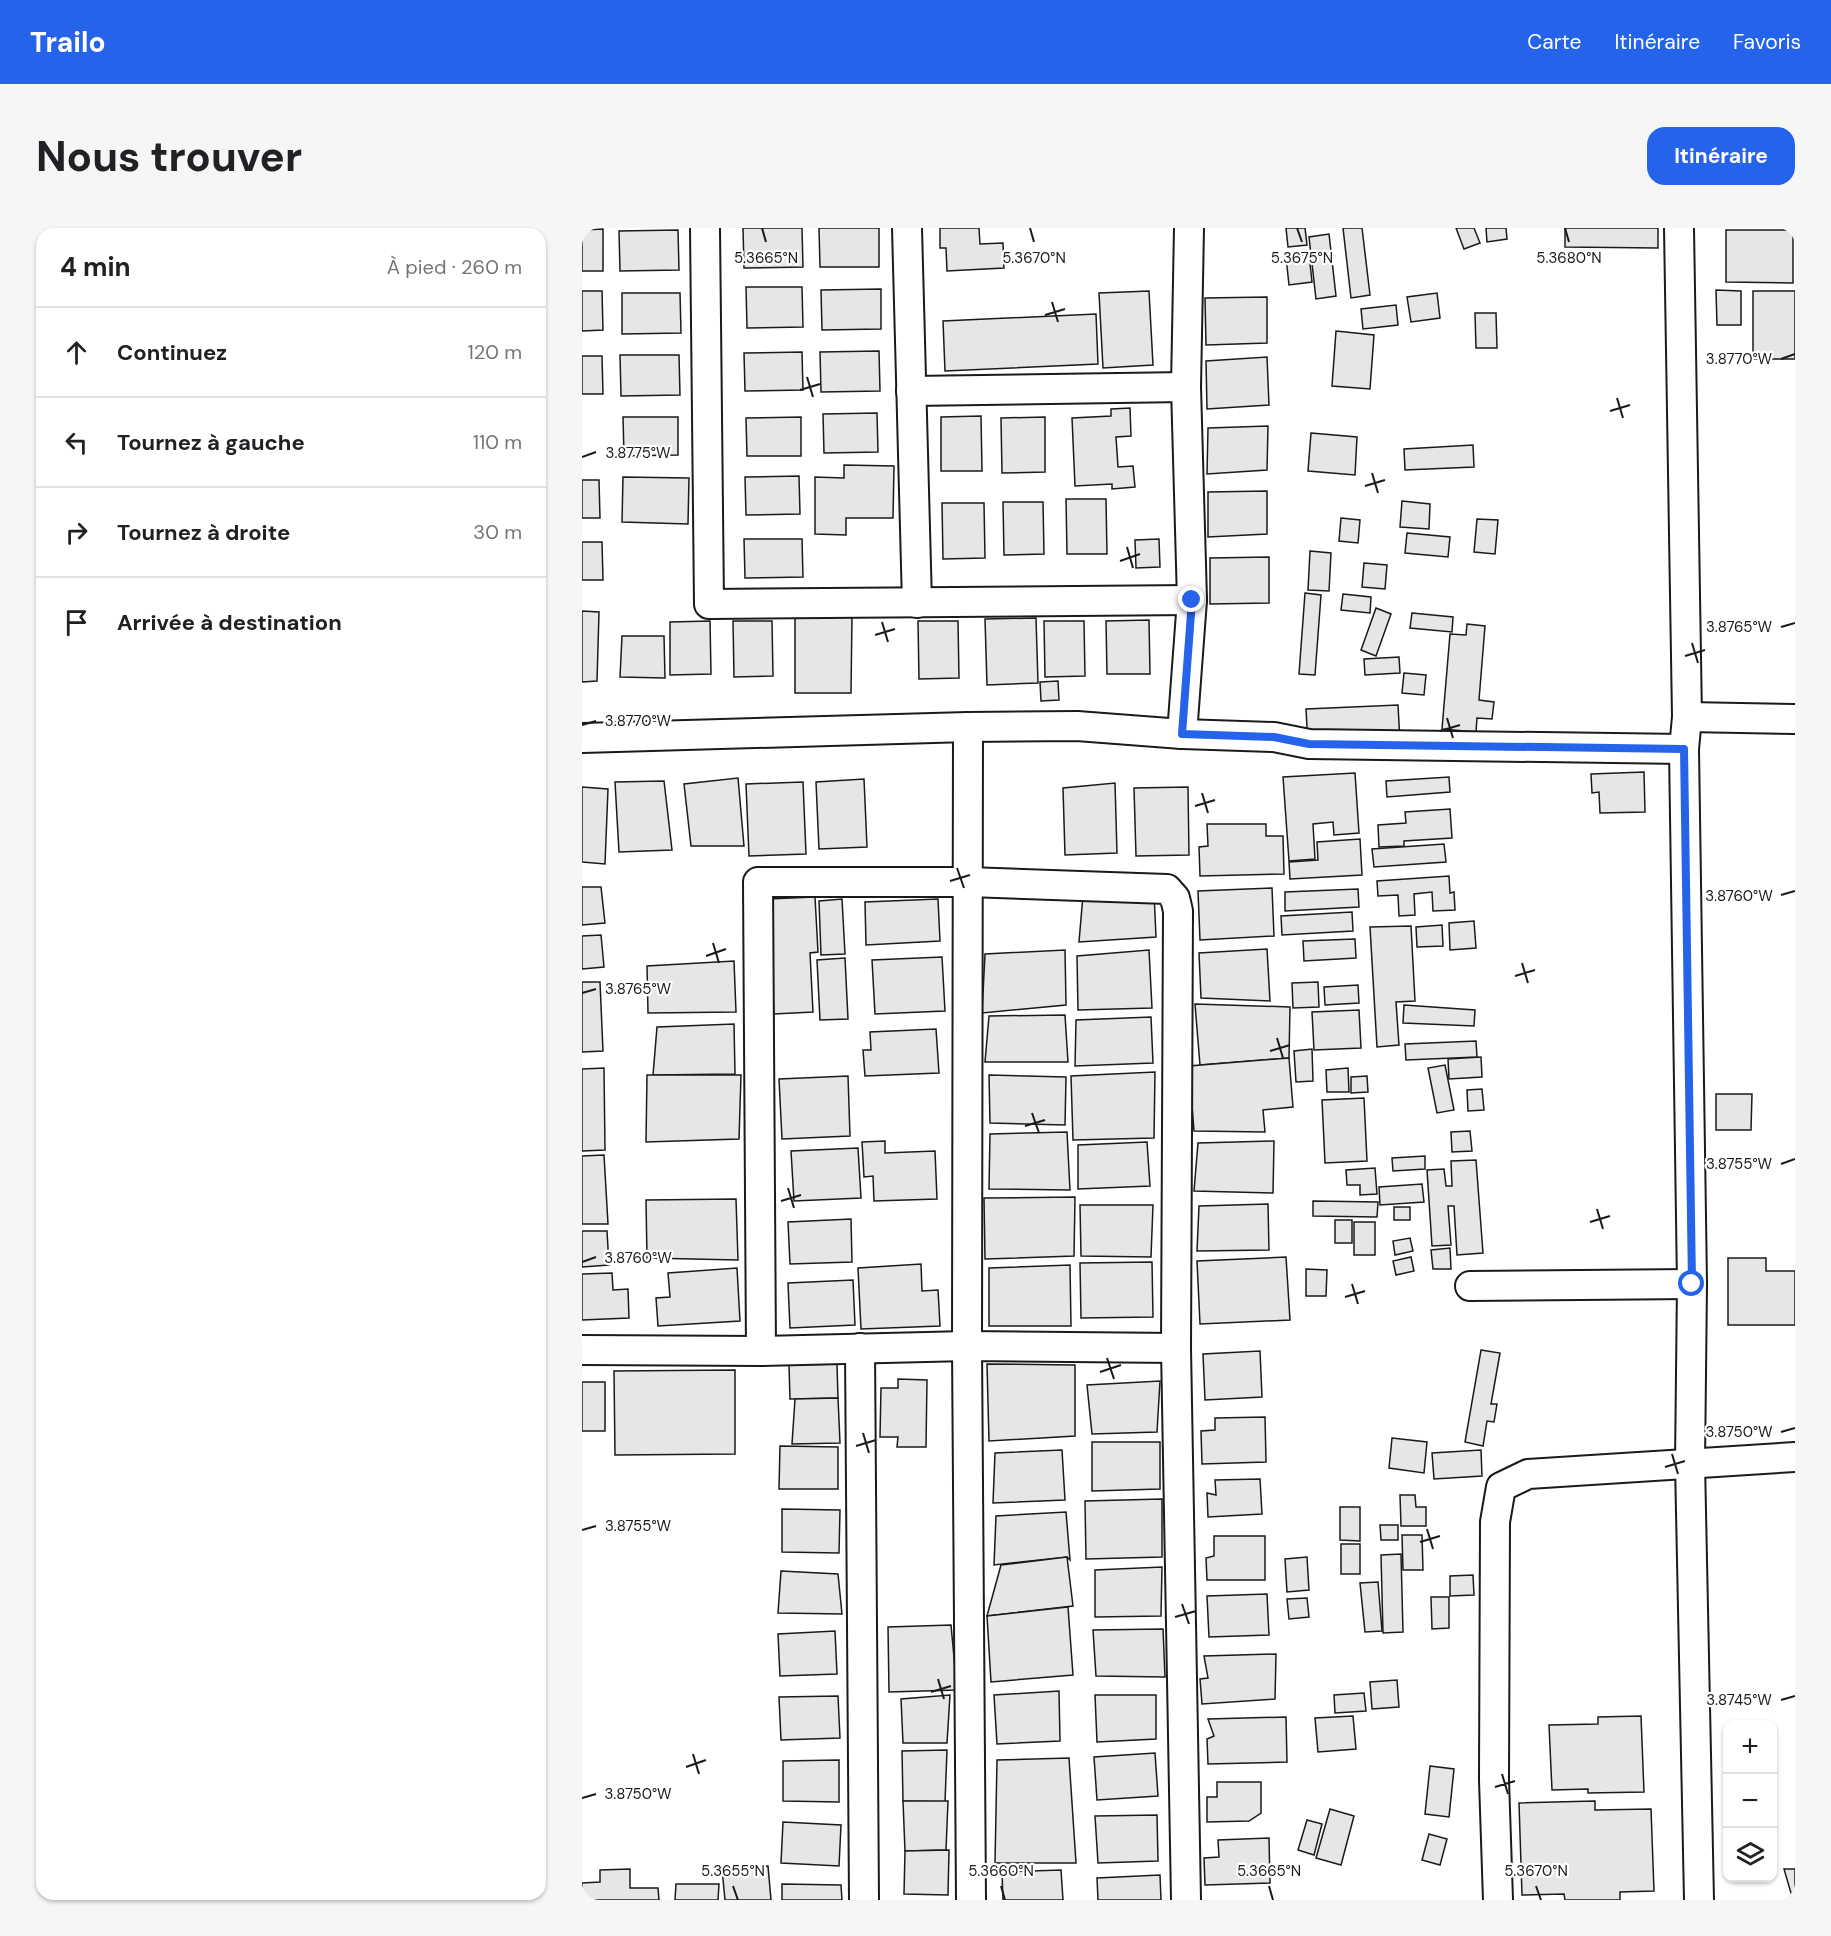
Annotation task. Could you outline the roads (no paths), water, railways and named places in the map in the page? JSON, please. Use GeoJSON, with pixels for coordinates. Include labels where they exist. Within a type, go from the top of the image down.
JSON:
{"type":"FeatureCollection","features":[{"type":"Feature","properties":{"kind":"street"},"geometry":{"type":"LineString","coordinates":[[705,228],[709,604],[1192,600]]}},
{"type":"Feature","properties":{"kind":"street"},"geometry":{"type":"LineString","coordinates":[[907,228],[917,603]]}},
{"type":"Feature","properties":{"kind":"street"},"geometry":{"type":"LineString","coordinates":[[1182,734],[1192,600],[1186,387],[1189,228]]}},
{"type":"Feature","properties":{"kind":"street"},"geometry":{"type":"LineString","coordinates":[[1679,228],[1687,717],[1684,749],[1692,1284],[1690,1463],[1699,1900]]}},
{"type":"Feature","properties":{"kind":"street"},"geometry":{"type":"LineString","coordinates":[[911,392],[1186,387]]}},
{"type":"Feature","properties":{"kind":"street"},"geometry":{"type":"LineString","coordinates":[[1687,717],[1795,719]]}},
{"type":"Feature","properties":{"kind":"street"},"geometry":{"type":"LineString","coordinates":[[582,738],[1077,726],[1182,734],[1274,737],[1309,744],[1684,749]]}},
{"type":"Feature","properties":{"kind":"street"},"geometry":{"type":"LineString","coordinates":[[968,727],[967,1346],[971,1900]]}},
{"type":"Feature","properties":{"kind":"street"},"geometry":{"type":"LineString","coordinates":[[761,1351],[758,882],[968,882],[1167,889],[1175,898],[1178,910],[1176,1348],[1186,1900]]}},
{"type":"Feature","properties":{"kind":"street"},"geometry":{"type":"LineString","coordinates":[[1470,1286],[1692,1284]]}},
{"type":"Feature","properties":{"kind":"street"},"geometry":{"type":"LineString","coordinates":[[582,1350],[761,1351],[967,1346],[1176,1348]]}},
{"type":"Feature","properties":{"kind":"street"},"geometry":{"type":"LineString","coordinates":[[860,1348],[864,1900]]}},
{"type":"Feature","properties":{"kind":"street"},"geometry":{"type":"LineString","coordinates":[[1498,1900],[1494,1780],[1495,1522],[1501,1487],[1528,1474],[1795,1457]]}}]}
